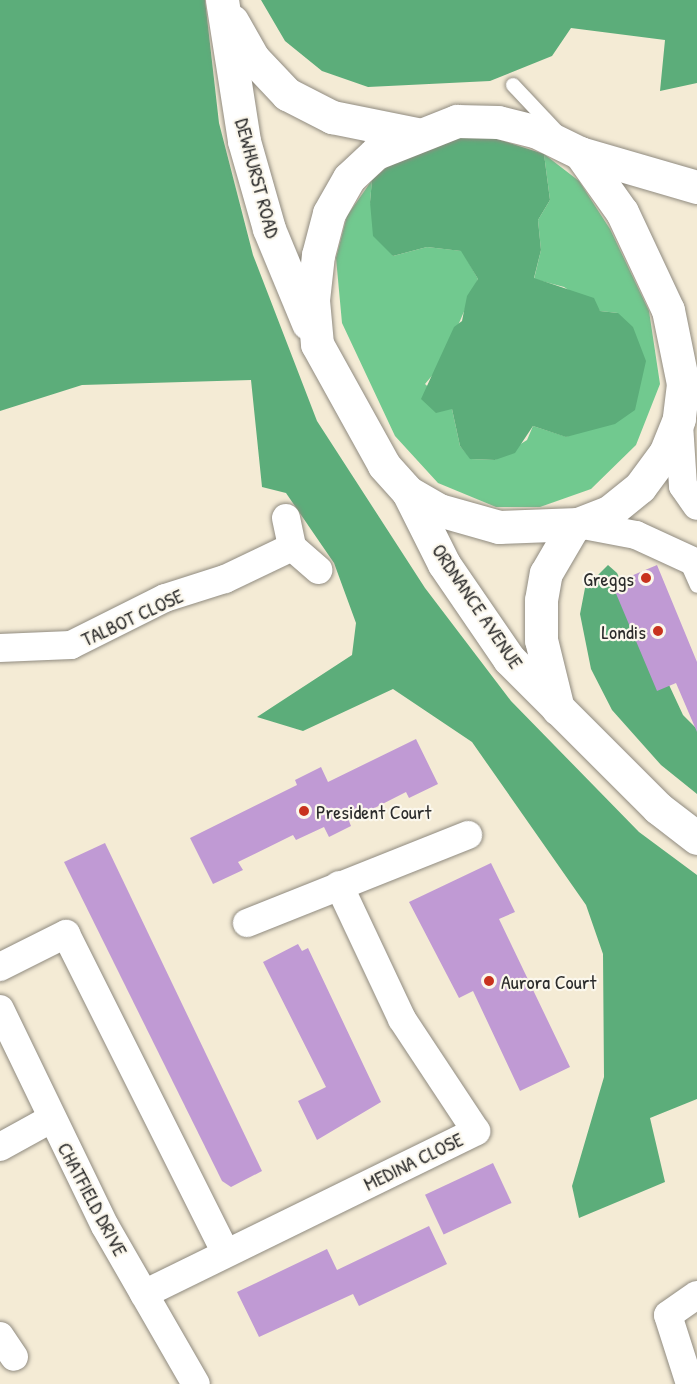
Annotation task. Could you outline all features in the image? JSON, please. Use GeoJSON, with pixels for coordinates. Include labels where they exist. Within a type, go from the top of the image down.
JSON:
{"type":"FeatureCollection","features":[{"type":"Feature","properties":{"kind":"street","name":"DEWHURST ROAD"},"geometry":{"type":"LineString","coordinates":[[223,2],[253,58],[287,94],[332,117],[416,134]]}},
{"type":"Feature","properties":{"kind":"street","name":"DEWHURST ROAD"},"geometry":{"type":"LineString","coordinates":[[223,2],[244,141],[269,229],[317,344],[378,456],[408,492]]}},
{"type":"Feature","properties":{"kind":"street"},"geometry":{"type":"LineString","coordinates":[[317,344],[313,300],[329,213],[349,178],[376,153],[416,134],[457,121],[498,122],[697,187]]}},
{"type":"Feature","properties":{"kind":"street"},"geometry":{"type":"LineString","coordinates":[[573,148],[622,212],[668,310],[683,384]]}},
{"type":"Feature","properties":{"kind":"street"},"geometry":{"type":"LineString","coordinates":[[697,342],[683,384],[679,419],[683,486],[697,506]]}},
{"type":"Feature","properties":{"kind":"street"},"geometry":{"type":"LineString","coordinates":[[576,524],[609,512],[640,487],[665,453],[679,419]]}},
{"type":"Feature","properties":{"kind":"street"},"geometry":{"type":"LineString","coordinates":[[408,492],[439,510],[499,527],[576,524],[636,535],[693,570]]}},
{"type":"Feature","properties":{"kind":"street","name":"ORDNANCE AVENUE"},"geometry":{"type":"LineString","coordinates":[[408,492],[444,564],[509,659],[559,713],[658,808],[697,838]]}},
{"type":"Feature","properties":{"kind":"street"},"geometry":{"type":"LineString","coordinates":[[286,518],[292,547],[318,570]]}},
{"type":"Feature","properties":{"kind":"street","name":"ORDNANCE AVENUE"},"geometry":{"type":"LineString","coordinates":[[559,713],[541,640],[541,600],[546,573],[576,524]]}},
{"type":"Feature","properties":{"kind":"street","name":"TALBOT CLOSE"},"geometry":{"type":"LineString","coordinates":[[0,648],[71,645],[165,598],[225,579],[292,547]]}},
{"type":"Feature","properties":{"kind":"street"},"geometry":{"type":"LineString","coordinates":[[247,923],[468,835]]}},
{"type":"Feature","properties":{"kind":"street","name":"MEDINA CLOSE"},"geometry":{"type":"LineString","coordinates":[[144,1294],[225,1252],[476,1131],[402,1020],[339,885]]}},
{"type":"Feature","properties":{"kind":"street"},"geometry":{"type":"LineString","coordinates":[[0,967],[66,934],[225,1252]]}},
{"type":"Feature","properties":{"kind":"street","name":"CHATFIELD DRIVE"},"geometry":{"type":"LineString","coordinates":[[0,1009],[51,1119],[144,1294],[196,1384]]}},
{"type":"Feature","properties":{"kind":"street"},"geometry":{"type":"LineString","coordinates":[[0,1147],[51,1119]]}},
{"type":"Feature","properties":{"kind":"street"},"geometry":{"type":"LineString","coordinates":[[690,1384],[668,1315],[697,1295]]}},
{"type":"Feature","properties":{"kind":"lane"},"geometry":{"type":"LineString","coordinates":[[513,85],[548,117],[573,148]]}},
{"type":"Feature","properties":{"kind":"green space"},"geometry":{"type":"Polygon","coordinates":[[[0,0],[205,0],[219,123],[253,255],[317,421],[425,588],[511,701],[639,832],[697,875],[697,1099],[650,1118],[665,1182],[579,1218],[572,1186],[604,1077],[603,954],[586,905],[472,742],[393,689],[303,731],[257,717],[352,655],[356,623],[334,563],[286,493],[262,487],[251,380],[82,385],[0,411],[0,0]]]}},
{"type":"Feature","properties":{"kind":"green space"},"geometry":{"type":"Polygon","coordinates":[[[261,0],[697,0],[697,83],[660,91],[665,40],[571,28],[552,56],[490,81],[368,87],[322,71],[285,41],[261,0]]]}},
{"type":"Feature","properties":{"kind":"green space"},"geometry":{"type":"Polygon","coordinates":[[[485,135],[544,154],[550,200],[538,220],[541,250],[534,278],[594,298],[600,311],[618,313],[633,327],[646,361],[635,410],[615,424],[566,437],[533,426],[515,453],[495,460],[470,459],[460,446],[452,409],[436,413],[421,399],[454,327],[462,321],[467,296],[478,279],[461,251],[427,247],[393,256],[373,236],[370,202],[372,180],[388,166],[464,136],[485,135]]]}},
{"type":"Feature","properties":{"kind":"green space"},"geometry":{"type":"Polygon","coordinates":[[[544,154],[579,181],[610,229],[649,311],[660,384],[636,445],[591,489],[540,507],[496,507],[438,483],[395,436],[342,323],[336,258],[347,216],[372,180],[370,202],[393,256],[427,247],[462,251],[478,279],[441,365],[425,384],[452,409],[460,446],[471,459],[495,460],[527,440],[533,426],[567,437],[618,313],[600,311],[564,287],[534,279],[541,250],[538,220],[550,200],[544,154]]]}},
{"type":"Feature","properties":{"kind":"green space"},"geometry":{"type":"Polygon","coordinates":[[[608,565],[617,573],[683,715],[697,729],[697,794],[661,765],[612,710],[591,669],[580,614],[585,588],[608,565]]]}},
{"type":"Feature","properties":{"kind":"building","name":"Londis"},"geometry":{"type":"Polygon","coordinates":[[[657,565],[697,662],[697,732],[676,683],[657,691],[612,584],[657,565]]]}},
{"type":"Feature","properties":{"kind":"building","name":"President Court"},"geometry":{"type":"Polygon","coordinates":[[[416,739],[438,784],[409,798],[406,792],[349,821],[351,826],[329,837],[324,827],[296,840],[293,835],[238,862],[243,870],[213,884],[190,838],[297,785],[295,780],[321,767],[328,782],[416,739]]]}},
{"type":"Feature","properties":{"kind":"building"},"geometry":{"type":"Polygon","coordinates":[[[105,843],[262,1171],[231,1187],[222,1181],[64,862],[105,843]]]}},
{"type":"Feature","properties":{"kind":"building","name":"Aurora Court"},"geometry":{"type":"Polygon","coordinates":[[[491,863],[515,912],[499,919],[570,1067],[520,1091],[473,991],[459,998],[409,902],[491,863]]]}},
{"type":"Feature","properties":{"kind":"building"},"geometry":{"type":"Polygon","coordinates":[[[298,944],[302,951],[308,948],[381,1102],[317,1140],[298,1101],[326,1087],[263,962],[298,944]]]}},
{"type":"Feature","properties":{"kind":"building"},"geometry":{"type":"Polygon","coordinates":[[[493,1163],[512,1203],[444,1235],[425,1195],[493,1163]]]}},
{"type":"Feature","properties":{"kind":"building"},"geometry":{"type":"Polygon","coordinates":[[[429,1226],[447,1264],[359,1306],[353,1294],[259,1337],[237,1292],[327,1249],[337,1270],[429,1226]]]}},
{"type":"Feature","properties":{"kind":"place","name":"Greggs"},"geometry":{"type":"Point","coordinates":[646,578]}},
{"type":"Feature","properties":{"kind":"place","name":"Londis"},"geometry":{"type":"Point","coordinates":[658,631]}},
{"type":"Feature","properties":{"kind":"place","name":"President Court"},"geometry":{"type":"Point","coordinates":[304,811]}},
{"type":"Feature","properties":{"kind":"place","name":"Aurora Court"},"geometry":{"type":"Point","coordinates":[489,981]}}]}
